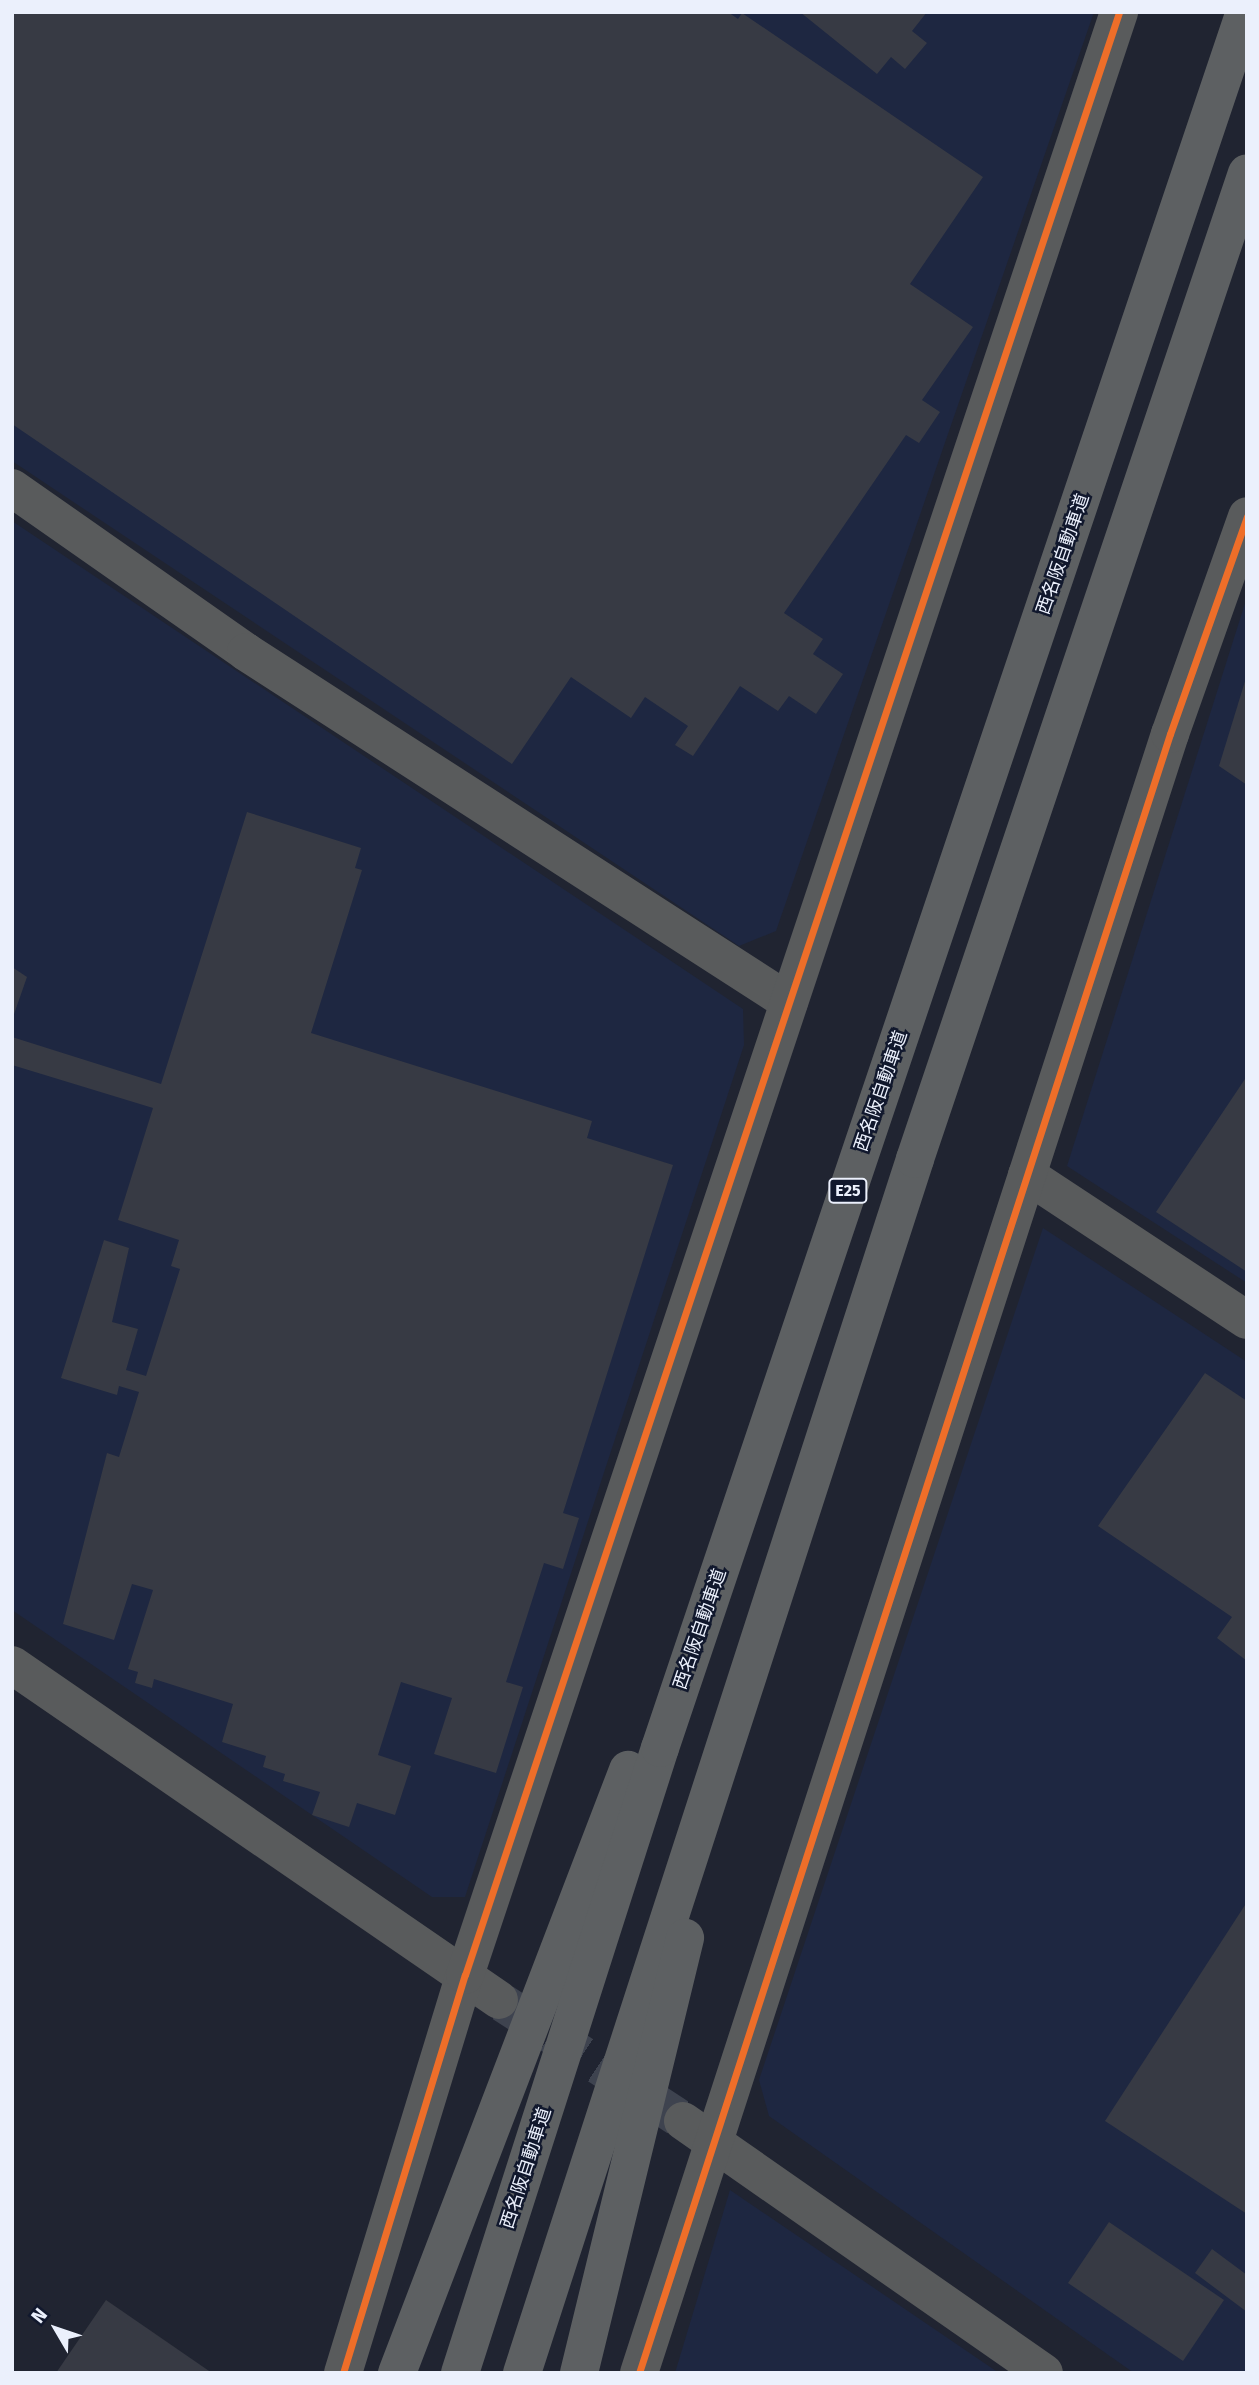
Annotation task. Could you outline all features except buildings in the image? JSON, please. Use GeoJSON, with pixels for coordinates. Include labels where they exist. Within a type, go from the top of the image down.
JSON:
{"type":"FeatureCollection","features":[{"type":"Feature","properties":{"kind":"highway","name":"西名阪自動車道"},"geometry":{"type":"LineString","coordinates":[[460,2373],[862,1150],[1245,12]]}},
{"type":"Feature","properties":{"kind":"highway"},"geometry":{"type":"LineString","coordinates":[[522,2373],[751,1657],[1247,173]]}},
{"type":"Feature","properties":{"kind":"highway"},"geometry":{"type":"LineString","coordinates":[[397,2373],[862,1150]]}},
{"type":"Feature","properties":{"kind":"highway"},"geometry":{"type":"LineString","coordinates":[[579,2373],[751,1657]]}},
{"type":"Feature","properties":{"kind":"street"},"geometry":{"type":"LineString","coordinates":[[343,2373],[465,1975],[1119,12]]}},
{"type":"Feature","properties":{"kind":"street"},"geometry":{"type":"LineString","coordinates":[[12,488],[246,652],[789,1002]]}},
{"type":"Feature","properties":{"kind":"street"},"geometry":{"type":"LineString","coordinates":[[639,2373],[698,2130],[1027,1175],[1247,516]]}},
{"type":"Feature","properties":{"kind":"street"},"geometry":{"type":"LineString","coordinates":[[1027,1175],[1247,1320]]}},
{"type":"Feature","properties":{"kind":"street"},"geometry":{"type":"LineString","coordinates":[[12,1665],[499,2000]]}},
{"type":"Feature","properties":{"kind":"street"},"geometry":{"type":"LineString","coordinates":[[698,2130],[1044,2373]]}},
{"type":"Feature","properties":{"kind":"shaded area"},"geometry":{"type":"Polygon","coordinates":[[[12,12],[1094,12],[776,931],[739,946],[12,461],[12,12]]]}},
{"type":"Feature","properties":{"kind":"shaded area"},"geometry":{"type":"Polygon","coordinates":[[[12,521],[743,1009],[744,1045],[465,1897],[432,1897],[12,1610],[12,521]]]}},
{"type":"Feature","properties":{"kind":"shaded area"},"geometry":{"type":"Polygon","coordinates":[[[1247,597],[1247,1283],[1067,1166],[1247,597]]]}},
{"type":"Feature","properties":{"kind":"shaded area"},"geometry":{"type":"Polygon","coordinates":[[[1043,1228],[1247,1362],[1247,2373],[1134,2373],[769,2116],[759,2080],[1043,1228]]]}},
{"type":"Feature","properties":{"kind":"shaded area"},"geometry":{"type":"Polygon","coordinates":[[[730,2190],[999,2373],[675,2373],[730,2190]]]}},
{"type":"Feature","properties":{"kind":"tunnel"},"geometry":{"type":"LineString","coordinates":[[503,2003],[683,2121]]}},
{"type":"Feature","properties":{"kind":"cycle path"},"geometry":{"type":"LineString","coordinates":[[343,2373],[465,1975],[1119,12]]}},
{"type":"Feature","properties":{"kind":"cycle path"},"geometry":{"type":"LineString","coordinates":[[639,2373],[1170,734],[1247,516]]}}]}
